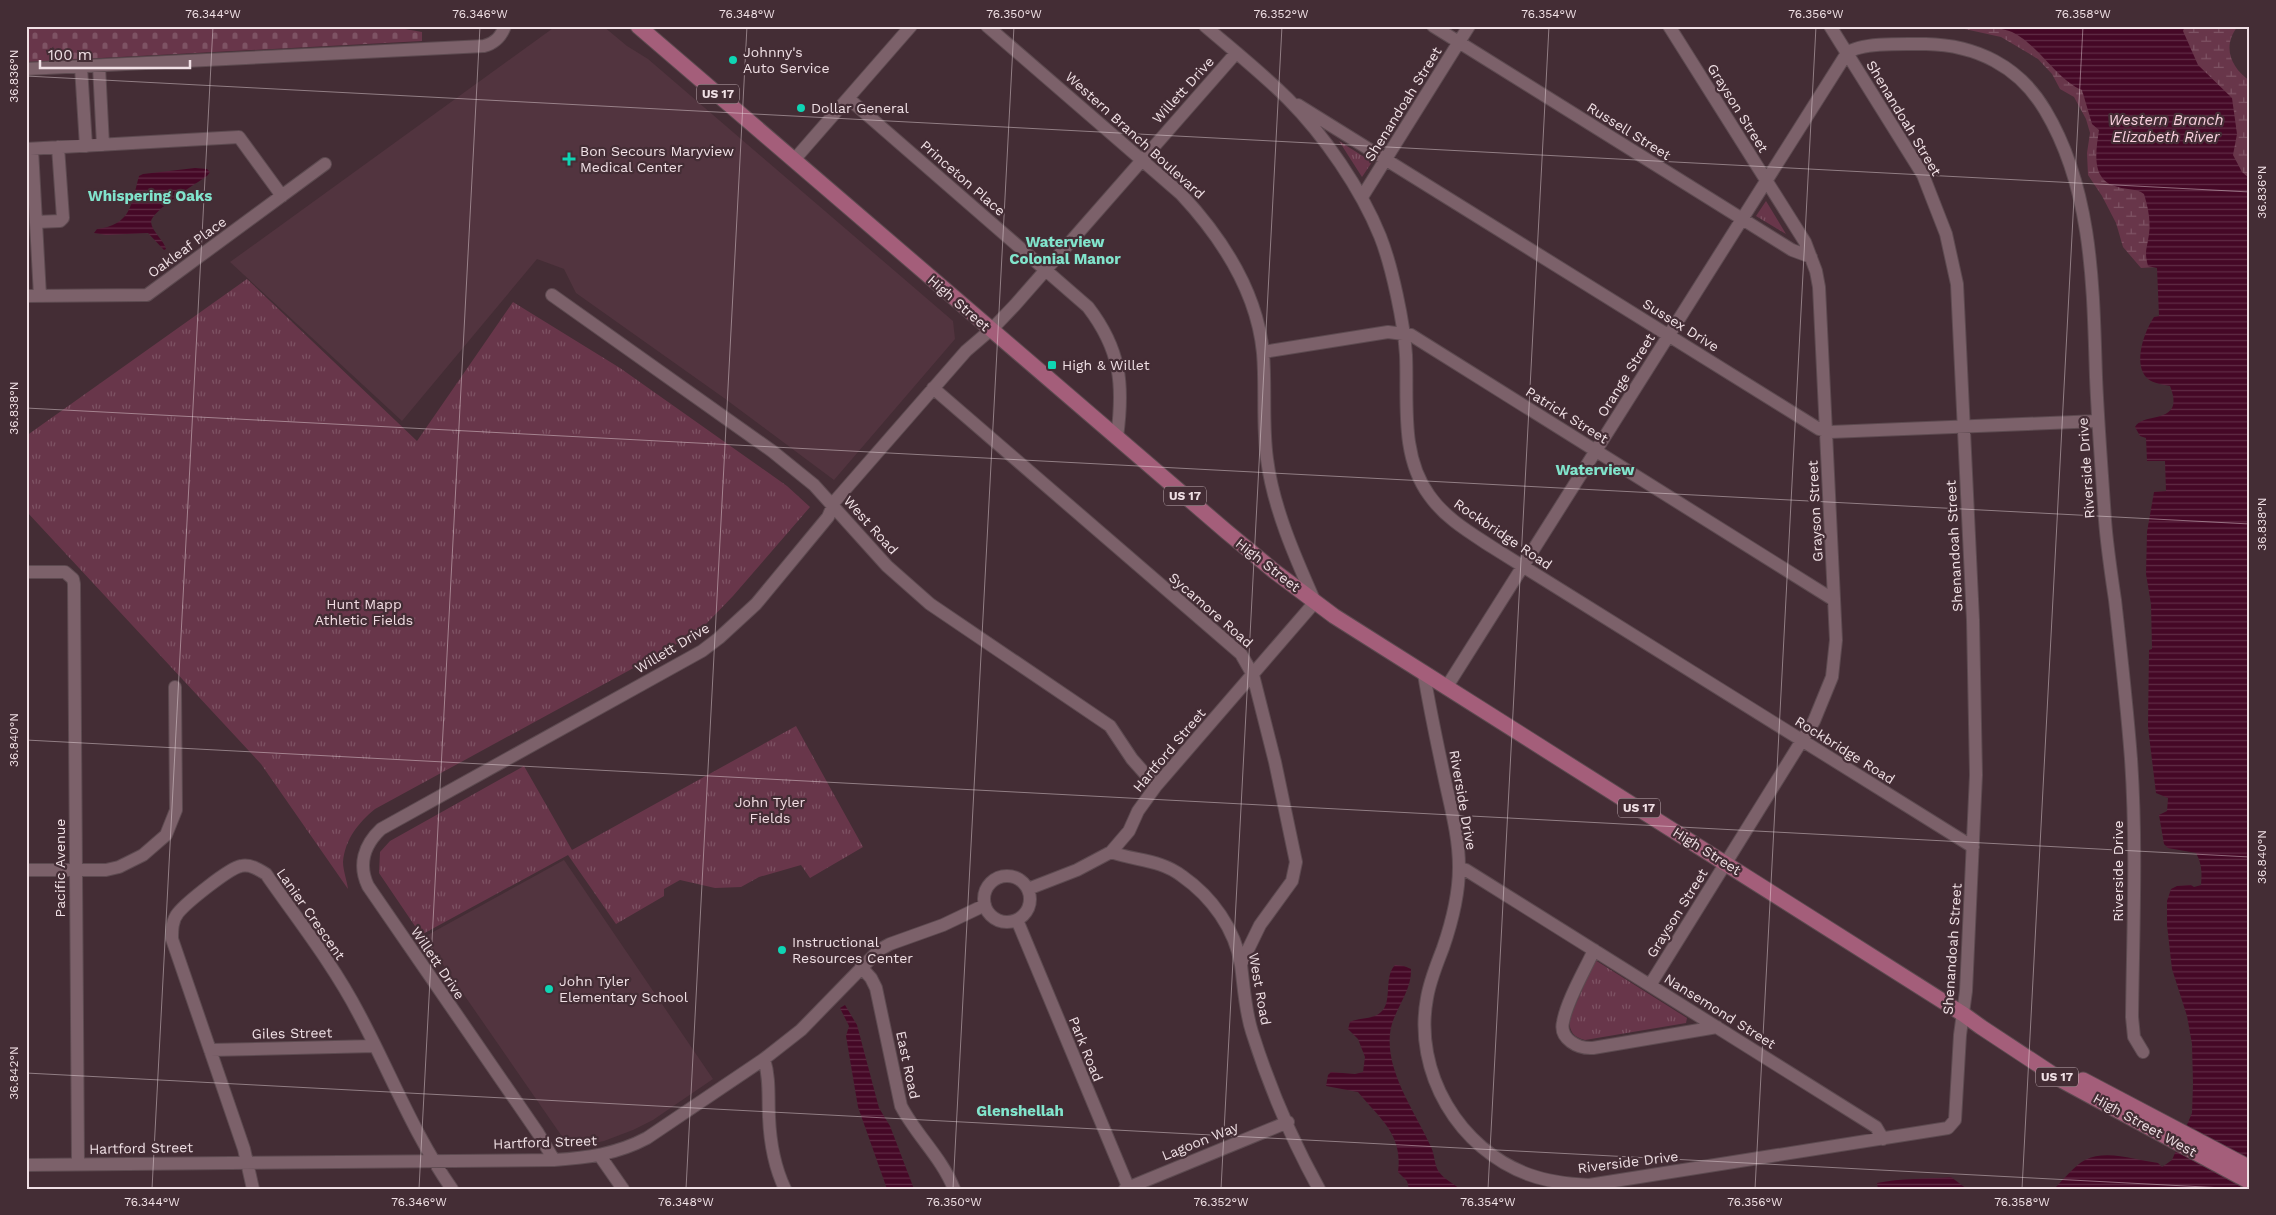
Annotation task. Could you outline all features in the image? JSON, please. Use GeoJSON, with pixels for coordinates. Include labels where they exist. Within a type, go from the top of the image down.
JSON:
{"type":"FeatureCollection","features":[{"type":"Feature","properties":{"kind":"main road","name":"High Street"},"geometry":{"type":"LineString","coordinates":[[642,28],[1226,532],[1315,602],[1446,688],[1964,1014]]}},
{"type":"Feature","properties":{"kind":"main road","name":"High Street West"},"geometry":{"type":"LineString","coordinates":[[1964,1014],[2064,1081],[2250,1168]]}},
{"type":"Feature","properties":{"kind":"main road","name":"High Street West"},"geometry":{"type":"LineString","coordinates":[[2159,1127],[2250,1182]]}},
{"type":"Feature","properties":{"kind":"street"},"geometry":{"type":"LineString","coordinates":[[794,160],[850,99],[911,26]]}},
{"type":"Feature","properties":{"kind":"street","name":"Western Branch Boulevard"},"geometry":{"type":"LineString","coordinates":[[988,26],[1182,194],[1218,238],[1232,260],[1247,292],[1258,326],[1263,352],[1265,437],[1271,483],[1278,509],[1315,602]]}},
{"type":"Feature","properties":{"kind":"street","name":"Rockbridge Road"},"geometry":{"type":"LineString","coordinates":[[1205,26],[1289,100],[1337,160],[1362,197],[1372,217],[1387,257],[1403,332],[1406,353],[1410,442],[1418,476],[1428,494],[1453,520],[1523,567],[1973,847]]}},
{"type":"Feature","properties":{"kind":"street","name":"Russell Street"},"geometry":{"type":"LineString","coordinates":[[1433,26],[1792,250],[1812,257]]}},
{"type":"Feature","properties":{"kind":"street","name":"Shenandoah Street"},"geometry":{"type":"LineString","coordinates":[[1362,197],[1469,26]]}},
{"type":"Feature","properties":{"kind":"street","name":"Grayson Street"},"geometry":{"type":"LineString","coordinates":[[1650,985],[1802,741],[1824,698],[1832,677],[1836,640],[1819,287],[1812,257],[1805,242],[1669,26]]}},
{"type":"Feature","properties":{"kind":"street","name":"Shenandoah Street"},"geometry":{"type":"LineString","coordinates":[[1830,26],[1923,175],[1946,234],[1957,284],[1973,629],[1976,776],[1969,948],[1957,1096]]}},
{"type":"Feature","properties":{"kind":"street"},"geometry":{"type":"LineString","coordinates":[[26,69],[484,46],[491,44],[503,32]]}},
{"type":"Feature","properties":{"kind":"street","name":"Riverside Drive"},"geometry":{"type":"LineString","coordinates":[[1847,53],[1858,47],[1919,45],[1967,49],[1997,61],[2012,72],[2033,93],[2044,108],[2068,163],[2084,218],[2090,256],[2105,529],[2125,684],[2132,763],[2134,860],[2132,1017],[2134,1037],[2143,1052]]}},
{"type":"Feature","properties":{"kind":"street","name":"Willett Drive"},"geometry":{"type":"LineString","coordinates":[[554,1160],[538,1133],[368,886],[363,870],[364,852],[368,842],[381,829],[708,647],[756,604],[828,517],[833,505],[933,388],[975,341],[991,330],[1236,52]]}},
{"type":"Feature","properties":{"kind":"street","name":"Orange Street"},"geometry":{"type":"LineString","coordinates":[[1446,688],[1847,53]]}},
{"type":"Feature","properties":{"kind":"street"},"geometry":{"type":"LineString","coordinates":[[100,66],[102,145]]}},
{"type":"Feature","properties":{"kind":"street"},"geometry":{"type":"LineString","coordinates":[[81,67],[86,146]]}},
{"type":"Feature","properties":{"kind":"street","name":"Princeton Place"},"geometry":{"type":"LineString","coordinates":[[850,99],[1088,306],[1108,337],[1117,363],[1121,391],[1117,437]]}},
{"type":"Feature","properties":{"kind":"street","name":"Sussex Drive"},"geometry":{"type":"LineString","coordinates":[[1289,100],[1386,158],[1819,429],[1827,431],[1964,428],[2098,421]]}},
{"type":"Feature","properties":{"kind":"street"},"geometry":{"type":"LineString","coordinates":[[40,296],[36,222],[29,149],[239,137],[282,196]]}},
{"type":"Feature","properties":{"kind":"street"},"geometry":{"type":"LineString","coordinates":[[36,222],[60,220],[63,218],[58,147]]}},
{"type":"Feature","properties":{"kind":"street","name":"Oakleaf Place"},"geometry":{"type":"LineString","coordinates":[[26,296],[147,295],[325,164]]}},
{"type":"Feature","properties":{"kind":"street","name":"West Road"},"geometry":{"type":"LineString","coordinates":[[552,295],[769,449],[814,485],[887,566],[930,604],[1110,726],[1137,765],[1156,786]]}},
{"type":"Feature","properties":{"kind":"street"},"geometry":{"type":"LineString","coordinates":[[1263,352],[1388,332],[1403,332]]}},
{"type":"Feature","properties":{"kind":"street","name":"Patrick Street"},"geometry":{"type":"LineString","coordinates":[[1403,332],[1411,335],[1834,600]]}},
{"type":"Feature","properties":{"kind":"street","name":"Sycamore Road"},"geometry":{"type":"LineString","coordinates":[[933,388],[1241,654],[1253,675],[1275,762],[1296,862],[1292,881],[1260,925],[1241,964]]}},
{"type":"Feature","properties":{"kind":"street","name":"Pacific Avenue"},"geometry":{"type":"LineString","coordinates":[[26,572],[60,572],[68,574],[74,584],[78,1164]]}},
{"type":"Feature","properties":{"kind":"street","name":"Hartford Street"},"geometry":{"type":"LineString","coordinates":[[1028,889],[1077,870],[1111,852],[1129,831],[1138,811],[1156,786],[1315,602]]}},
{"type":"Feature","properties":{"kind":"street","name":"Riverside Drive"},"geometry":{"type":"LineString","coordinates":[[1424,674],[1455,827],[1459,868],[1458,891],[1452,918],[1427,997],[1424,1033],[1426,1051],[1433,1076],[1445,1104],[1463,1129],[1493,1156],[1529,1175],[1566,1184],[1589,1185],[1948,1128],[1955,1120],[1957,1096]]}},
{"type":"Feature","properties":{"kind":"street"},"geometry":{"type":"LineString","coordinates":[[26,870],[106,870],[132,862],[158,844],[172,825],[176,810],[175,687]]}},
{"type":"Feature","properties":{"kind":"street","name":"West Road"},"geometry":{"type":"LineString","coordinates":[[1111,852],[1156,862],[1181,874],[1223,918],[1231,932],[1241,964],[1247,1012],[1261,1059],[1305,1163],[1319,1189]]}},
{"type":"Feature","properties":{"kind":"street","name":"Lanier Crescent"},"geometry":{"type":"LineString","coordinates":[[252,1189],[246,1162],[172,939],[172,930],[178,912],[231,868],[242,865],[251,866],[266,874],[337,976],[375,1046],[432,1160],[452,1189]]}},
{"type":"Feature","properties":{"kind":"street","name":"Nansemond Street"},"geometry":{"type":"LineString","coordinates":[[1459,868],[1466,870],[1876,1127],[1883,1139]]}},
{"type":"Feature","properties":{"kind":"street"},"geometry":{"type":"LineString","coordinates":[[1006,876],[1019,879],[1028,889],[1030,904],[1028,910],[1017,920],[1004,922],[998,920],[988,912],[985,906],[984,899],[988,886],[999,878],[1006,876]]}},
{"type":"Feature","properties":{"kind":"street","name":"Hartford Street"},"geometry":{"type":"LineString","coordinates":[[26,1164],[554,1160],[600,1156],[623,1149],[647,1138],[764,1059],[800,1030],[879,950],[890,944],[944,925],[985,906]]}},
{"type":"Feature","properties":{"kind":"street","name":"Park Road"},"geometry":{"type":"LineString","coordinates":[[1017,920],[1128,1188]]}},
{"type":"Feature","properties":{"kind":"street"},"geometry":{"type":"LineString","coordinates":[[1594,950],[1563,1022],[1565,1035],[1578,1047],[1593,1048],[1717,1027]]}},
{"type":"Feature","properties":{"kind":"street","name":"East Road"},"geometry":{"type":"LineString","coordinates":[[861,967],[871,978],[876,988],[901,1106],[907,1118],[945,1170],[954,1189]]}},
{"type":"Feature","properties":{"kind":"street","name":"Giles Street"},"geometry":{"type":"LineString","coordinates":[[210,1050],[375,1046]]}},
{"type":"Feature","properties":{"kind":"street"},"geometry":{"type":"LineString","coordinates":[[764,1059],[769,1080],[772,1144],[775,1163],[785,1189]]}},
{"type":"Feature","properties":{"kind":"street","name":"Lagoon Way"},"geometry":{"type":"LineString","coordinates":[[1128,1188],[1288,1122]]}},
{"type":"Feature","properties":{"kind":"street"},"geometry":{"type":"LineString","coordinates":[[600,1156],[623,1189]]}},
{"type":"Feature","properties":{"kind":"shaded area","name":"Bon Secours Maryview Medical Center"},"geometry":{"type":"Polygon","coordinates":[[[556,26],[603,26],[627,46],[648,59],[953,321],[955,339],[834,480],[724,398],[576,293],[564,269],[537,259],[402,421],[230,262],[556,26]]]}},
{"type":"Feature","properties":{"kind":"shaded area"},"geometry":{"type":"Polygon","coordinates":[[[564,860],[713,1079],[653,1120],[633,1130],[604,1141],[570,1148],[424,937],[564,860]]]}},
{"type":"Feature","properties":{"kind":"green space"},"geometry":{"type":"Polygon","coordinates":[[[26,26],[388,26],[422,32],[422,41],[26,62],[26,26]]]}},
{"type":"Feature","properties":{"kind":"green space"},"geometry":{"type":"Polygon","coordinates":[[[1951,26],[2131,26],[2143,169],[2157,267],[2141,268],[2123,247],[2116,223],[2102,196],[2088,175],[2087,153],[2090,133],[2086,119],[2074,97],[2060,89],[2052,74],[2038,59],[2001,37],[1951,26]]]}},
{"type":"Feature","properties":{"kind":"green space"},"geometry":{"type":"Polygon","coordinates":[[[2161,26],[2238,26],[2230,41],[2229,48],[2233,63],[2250,81],[2250,200],[2161,26]]]}},
{"type":"Feature","properties":{"kind":"green space"},"geometry":{"type":"Polygon","coordinates":[[[1339,141],[1372,162],[1362,177],[1339,141]]]}},
{"type":"Feature","properties":{"kind":"green space"},"geometry":{"type":"Polygon","coordinates":[[[1766,201],[1786,234],[1756,216],[1766,201]]]}},
{"type":"Feature","properties":{"kind":"green space","name":"Hunt Mapp Athletic Fields"},"geometry":{"type":"Polygon","coordinates":[[[247,279],[417,441],[513,302],[620,368],[787,486],[810,507],[733,596],[706,624],[672,647],[375,809],[358,825],[344,854],[343,862],[348,889],[261,764],[27,512],[26,507],[26,436],[247,279]]]}},
{"type":"Feature","properties":{"kind":"green space","name":"John Tyler Fields"},"geometry":{"type":"Polygon","coordinates":[[[796,726],[863,847],[810,878],[801,865],[759,877],[741,887],[715,888],[680,880],[664,889],[664,896],[616,924],[568,855],[421,935],[379,873],[380,852],[390,841],[524,766],[572,850],[796,726]]]}},
{"type":"Feature","properties":{"kind":"green space"},"geometry":{"type":"Polygon","coordinates":[[[1595,960],[1687,1018],[1686,1023],[1585,1040],[1575,1036],[1571,1031],[1569,1020],[1595,960]]]}},
{"type":"Feature","properties":{"kind":"water","name":"Western Branch Elizabeth River"},"geometry":{"type":"Polygon","coordinates":[[[1981,26],[2185,26],[2183,31],[2198,65],[2232,98],[2237,134],[2233,155],[2242,172],[2250,179],[2250,1189],[2054,1189],[2085,1160],[2102,1155],[2121,1156],[2158,1163],[2162,1167],[2172,1160],[2192,1113],[2192,1044],[2187,1016],[2172,969],[2167,925],[2167,901],[2171,889],[2177,886],[2191,885],[2194,887],[2201,885],[2201,869],[2196,853],[2168,848],[2164,844],[2159,815],[2167,811],[2168,798],[2156,793],[2148,727],[2149,650],[2152,649],[2151,604],[2146,574],[2147,532],[2154,492],[2166,491],[2165,461],[2147,461],[2146,438],[2140,436],[2135,427],[2139,422],[2162,416],[2168,412],[2172,407],[2173,399],[2170,386],[2148,379],[2143,373],[2141,366],[2140,357],[2143,340],[2154,317],[2159,316],[2157,268],[2148,266],[2146,257],[2150,224],[2144,194],[2109,184],[2103,179],[2099,172],[2096,156],[2099,130],[2092,124],[2082,90],[2064,79],[2022,38],[2012,32],[1981,26]]]}},
{"type":"Feature","properties":{"kind":"water"},"geometry":{"type":"Polygon","coordinates":[[[195,168],[207,169],[210,172],[166,204],[153,217],[151,222],[153,229],[166,249],[164,250],[148,233],[106,235],[94,233],[97,229],[117,223],[128,212],[139,176],[195,168]]]}},
{"type":"Feature","properties":{"kind":"water"},"geometry":{"type":"Polygon","coordinates":[[[1395,965],[1411,969],[1408,986],[1394,1018],[1390,1034],[1390,1049],[1397,1078],[1431,1147],[1437,1169],[1460,1189],[1409,1189],[1407,1181],[1398,1172],[1399,1159],[1397,1147],[1382,1119],[1358,1092],[1326,1086],[1328,1075],[1331,1072],[1355,1074],[1363,1072],[1365,1057],[1358,1039],[1348,1029],[1350,1022],[1377,1015],[1382,1011],[1386,1005],[1389,977],[1395,965]]]}},
{"type":"Feature","properties":{"kind":"water"},"geometry":{"type":"Polygon","coordinates":[[[845,1005],[857,1025],[879,1108],[890,1126],[914,1189],[887,1189],[858,1107],[846,1036],[849,1026],[840,1008],[845,1005]]]}},
{"type":"Feature","properties":{"kind":"water"},"geometry":{"type":"Polygon","coordinates":[[[1951,1177],[1967,1189],[1878,1189],[1877,1183],[1904,1179],[1951,1177]]]}},
{"type":"Feature","properties":{"kind":"place","name":"Johnny's Auto Service"},"geometry":{"type":"Point","coordinates":[733,60]}},
{"type":"Feature","properties":{"kind":"place","name":"Dollar General"},"geometry":{"type":"Point","coordinates":[801,108]}},
{"type":"Feature","properties":{"kind":"place","name":"Bon Secours Maryview Medical Center"},"geometry":{"type":"Point","coordinates":[569,159]}},
{"type":"Feature","properties":{"kind":"place","name":"High & Willet"},"geometry":{"type":"Point","coordinates":[1052,365]}},
{"type":"Feature","properties":{"kind":"place","name":"Instructional Resources Center"},"geometry":{"type":"Point","coordinates":[782,950]}},
{"type":"Feature","properties":{"kind":"place","name":"John Tyler Elementary School"},"geometry":{"type":"Point","coordinates":[549,989]}},
{"type":"Feature","properties":{"kind":"district","name":"Whispering Oaks"},"geometry":{"type":"Point","coordinates":[150,196]}},
{"type":"Feature","properties":{"kind":"district","name":"Waterview Colonial Manor"},"geometry":{"type":"Point","coordinates":[1065,250]}},
{"type":"Feature","properties":{"kind":"district","name":"Waterview"},"geometry":{"type":"Point","coordinates":[1595,470]}},
{"type":"Feature","properties":{"kind":"district","name":"Glenshellah"},"geometry":{"type":"Point","coordinates":[1020,1111]}}]}
